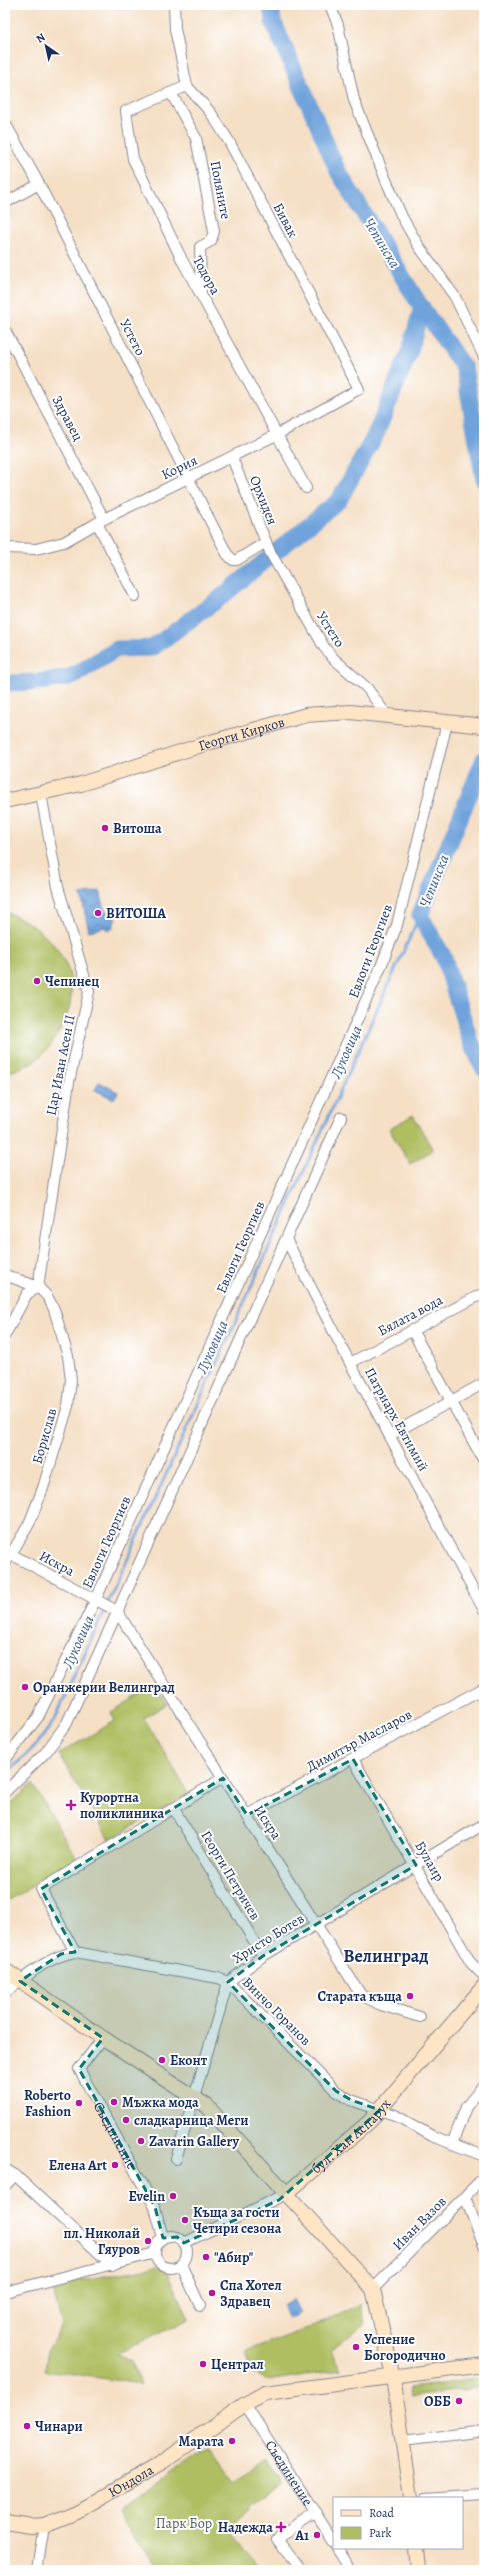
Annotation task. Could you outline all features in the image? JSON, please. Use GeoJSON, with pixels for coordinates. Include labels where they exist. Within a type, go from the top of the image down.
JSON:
{"type":"FeatureCollection","features":[{"type":"Feature","properties":{"kind":"street"},"geometry":{"type":"LineString","coordinates":[[171,93],[186,86],[173,5]]}},
{"type":"Feature","properties":{"kind":"street"},"geometry":{"type":"LineString","coordinates":[[330,5],[338,25],[354,100],[394,199],[418,245],[455,297],[484,357]]}},
{"type":"Feature","properties":{"kind":"street","name":"Бивак"},"geometry":{"type":"LineString","coordinates":[[186,86],[211,114],[230,143],[359,389]]}},
{"type":"Feature","properties":{"kind":"street","name":"Тодора"},"geometry":{"type":"LineString","coordinates":[[171,93],[126,111],[133,159],[183,262],[201,292],[306,488]]}},
{"type":"Feature","properties":{"kind":"street","name":"Поляните"},"geometry":{"type":"LineString","coordinates":[[171,93],[196,138],[214,231],[211,241],[200,248],[201,292]]}},
{"type":"Feature","properties":{"kind":"street","name":"Устето"},"geometry":{"type":"LineString","coordinates":[[6,127],[39,184],[227,554],[233,560],[237,560],[266,542]]}},
{"type":"Feature","properties":{"kind":"street"},"geometry":{"type":"LineString","coordinates":[[5,203],[39,184]]}},
{"type":"Feature","properties":{"kind":"street","name":"Здравец"},"geometry":{"type":"LineString","coordinates":[[5,330],[100,521],[134,596]]}},
{"type":"Feature","properties":{"kind":"street","name":"Кория"},"geometry":{"type":"LineString","coordinates":[[5,549],[51,547],[100,521],[232,458],[359,389]]}},
{"type":"Feature","properties":{"kind":"street","name":"Орхидея"},"geometry":{"type":"LineString","coordinates":[[232,458],[277,566]]}},
{"type":"Feature","properties":{"kind":"street","name":"Устето"},"geometry":{"type":"LineString","coordinates":[[277,566],[324,647],[333,658],[367,688],[388,717]]}},
{"type":"Feature","properties":{"kind":"street","name":"Георги Кирков"},"geometry":{"type":"LineString","coordinates":[[5,801],[41,794],[306,715],[337,712],[483,726]]}},
{"type":"Feature","properties":{"kind":"street","name":"Евлоги Георгиев"},"geometry":{"type":"LineString","coordinates":[[5,1760],[38,1717],[96,1599],[380,969],[399,918],[447,723]]}},
{"type":"Feature","properties":{"kind":"street","name":"Цар Иван Асен II"},"geometry":{"type":"LineString","coordinates":[[38,1287],[69,1082],[89,992],[58,887],[41,794]]}},
{"type":"Feature","properties":{"kind":"street"},"geometry":{"type":"LineString","coordinates":[[5,1792],[46,1752],[67,1723],[287,1241],[341,1118]]}},
{"type":"Feature","properties":{"kind":"street","name":"Патриарх Евтимий"},"geometry":{"type":"LineString","coordinates":[[287,1241],[350,1363],[484,1610]]}},
{"type":"Feature","properties":{"kind":"street"},"geometry":{"type":"LineString","coordinates":[[5,1275],[38,1287]]}},
{"type":"Feature","properties":{"kind":"street"},"geometry":{"type":"LineString","coordinates":[[5,1335],[27,1294],[38,1287]]}},
{"type":"Feature","properties":{"kind":"street","name":"Борислав"},"geometry":{"type":"LineString","coordinates":[[5,1564],[8,1553],[36,1507],[68,1406],[71,1380],[68,1356],[54,1309],[47,1296],[38,1287]]}},
{"type":"Feature","properties":{"kind":"street","name":"Бялата вода"},"geometry":{"type":"LineString","coordinates":[[350,1363],[484,1293]]}},
{"type":"Feature","properties":{"kind":"street"},"geometry":{"type":"LineString","coordinates":[[412,1330],[484,1461]]}},
{"type":"Feature","properties":{"kind":"street"},"geometry":{"type":"LineString","coordinates":[[390,1435],[484,1383]]}},
{"type":"Feature","properties":{"kind":"street","name":"Искра"},"geometry":{"type":"LineString","coordinates":[[8,1553],[96,1599]]}},
{"type":"Feature","properties":{"kind":"street"},"geometry":{"type":"LineString","coordinates":[[96,1599],[117,1611]]}},
{"type":"Feature","properties":{"kind":"street","name":"Искра"},"geometry":{"type":"LineString","coordinates":[[117,1611],[361,1995],[370,2001],[420,2017]]}},
{"type":"Feature","properties":{"kind":"street","name":"Димитър Масларов"},"geometry":{"type":"LineString","coordinates":[[247,1815],[484,1688]]}},
{"type":"Feature","properties":{"kind":"street","name":"Булаир"},"geometry":{"type":"LineString","coordinates":[[353,1759],[416,1864],[471,1962],[484,1976]]}},
{"type":"Feature","properties":{"kind":"street"},"geometry":{"type":"LineString","coordinates":[[75,1952],[41,1889],[223,1778]]}},
{"type":"Feature","properties":{"kind":"street","name":"Георги Петричев"},"geometry":{"type":"LineString","coordinates":[[174,1808],[263,1956]]}},
{"type":"Feature","properties":{"kind":"street","name":"Христо Ботев"},"geometry":{"type":"LineString","coordinates":[[176,2159],[193,2096],[228,1982],[263,1956],[484,1824]]}},
{"type":"Feature","properties":{"kind":"street","name":"Винчо Горанов"},"geometry":{"type":"LineString","coordinates":[[5,1993],[54,1958],[75,1952],[228,1982],[336,2091],[351,2100],[380,2110],[452,2144],[484,2156]]}},
{"type":"Feature","properties":{"kind":"street"},"geometry":{"type":"LineString","coordinates":[[5,1970],[103,2038],[193,2096],[227,2126],[286,2194],[373,2289],[393,2377],[411,2497]]}},
{"type":"Feature","properties":{"kind":"street","name":"бул. Хан Аспарух"},"geometry":{"type":"LineString","coordinates":[[184,2243],[286,2194],[380,2110],[484,1986]]}},
{"type":"Feature","properties":{"kind":"street","name":"Съединение"},"geometry":{"type":"LineString","coordinates":[[103,2038],[79,2069],[155,2207],[163,2238]]}},
{"type":"Feature","properties":{"kind":"street"},"geometry":{"type":"LineString","coordinates":[[452,2144],[466,2106],[484,2085]]}},
{"type":"Feature","properties":{"kind":"street"},"geometry":{"type":"LineString","coordinates":[[5,2169],[15,2175],[112,2265]]}},
{"type":"Feature","properties":{"kind":"street"},"geometry":{"type":"LineString","coordinates":[[5,2186],[15,2175]]}},
{"type":"Feature","properties":{"kind":"street","name":"Иван Вазов"},"geometry":{"type":"LineString","coordinates":[[373,2289],[484,2177]]}},
{"type":"Feature","properties":{"kind":"street"},"geometry":{"type":"LineString","coordinates":[[465,2197],[484,2246]]}},
{"type":"Feature","properties":{"kind":"street"},"geometry":{"type":"LineString","coordinates":[[177,2237],[184,2243],[187,2252],[181,2264],[167,2267],[159,2262],[155,2253],[157,2245],[163,2238],[177,2237]]}},
{"type":"Feature","properties":{"kind":"street"},"geometry":{"type":"LineString","coordinates":[[5,2292],[155,2253]]}},
{"type":"Feature","properties":{"kind":"street"},"geometry":{"type":"LineString","coordinates":[[181,2264],[200,2306]]}},
{"type":"Feature","properties":{"kind":"street","name":"Юндола"},"geometry":{"type":"LineString","coordinates":[[5,2522],[31,2526],[44,2525],[77,2512],[143,2474],[245,2404],[265,2393],[484,2365]]}},
{"type":"Feature","properties":{"kind":"street","name":"Съединение"},"geometry":{"type":"LineString","coordinates":[[245,2404],[333,2540]]}},
{"type":"Feature","properties":{"kind":"street"},"geometry":{"type":"LineString","coordinates":[[403,2441],[484,2431]]}},
{"type":"Feature","properties":{"kind":"street"},"geometry":{"type":"LineString","coordinates":[[440,2497],[484,2494]]}},
{"type":"Feature","properties":{"kind":"street"},"geometry":{"type":"LineString","coordinates":[[300,2570],[277,2539],[316,2513]]}},
{"type":"Feature","properties":{"kind":"street"},"geometry":{"type":"LineString","coordinates":[[37,2570],[44,2525]]}},
{"type":"Feature","properties":{"kind":"street"},"geometry":{"type":"LineString","coordinates":[[339,2549],[352,2570]]}},
{"type":"Feature","properties":{"kind":"street"},"geometry":{"type":"LineString","coordinates":[[416,2549],[418,2570]]}},
{"type":"Feature","properties":{"kind":"highlighted area"},"geometry":{"type":"Polygon","coordinates":[[[353,1759],[416,1865],[263,1956],[228,1982],[336,2091],[351,2100],[380,2110],[279,2200],[184,2243],[177,2237],[163,2238],[155,2207],[79,2069],[103,2038],[20,1981],[61,1954],[75,1952],[41,1889],[223,1778],[247,1815],[353,1759]]]}},
{"type":"Feature","properties":{"kind":"green space","name":"Чепинец"},"geometry":{"type":"Polygon","coordinates":[[[5,912],[33,926],[56,948],[67,967],[71,978],[72,990],[63,1025],[57,1036],[43,1054],[30,1064],[5,1073],[5,912]]]}},
{"type":"Feature","properties":{"kind":"green space"},"geometry":{"type":"Polygon","coordinates":[[[413,1115],[433,1150],[410,1164],[389,1129],[413,1115]]]}},
{"type":"Feature","properties":{"kind":"green space"},"geometry":{"type":"Polygon","coordinates":[[[156,1685],[167,1704],[144,1718],[189,1794],[109,1840],[59,1754],[115,1721],[111,1712],[156,1685]]]}},
{"type":"Feature","properties":{"kind":"green space"},"geometry":{"type":"Polygon","coordinates":[[[33,1784],[77,1859],[5,1902],[5,1808],[33,1784]]]}},
{"type":"Feature","properties":{"kind":"green space"},"geometry":{"type":"Polygon","coordinates":[[[157,2267],[168,2272],[189,2319],[116,2354],[131,2360],[141,2384],[45,2370],[48,2350],[62,2326],[52,2285],[157,2267]]]}},
{"type":"Feature","properties":{"kind":"green space"},"geometry":{"type":"Polygon","coordinates":[[[361,2304],[365,2323],[331,2351],[341,2370],[266,2381],[252,2372],[246,2352],[313,2326],[361,2304]]]}},
{"type":"Feature","properties":{"kind":"green space"},"geometry":{"type":"Polygon","coordinates":[[[484,2378],[484,2387],[410,2397],[409,2388],[484,2378]]]}},
{"type":"Feature","properties":{"kind":"green space","name":"Парк Бор"},"geometry":{"type":"Polygon","coordinates":[[[209,2449],[232,2482],[265,2455],[279,2479],[249,2507],[248,2514],[230,2534],[262,2570],[153,2570],[121,2507],[209,2449]]]}},
{"type":"Feature","properties":{"kind":"water","name":"ВИТОША"},"geometry":{"type":"Polygon","coordinates":[[[100,891],[105,911],[117,915],[112,929],[107,930],[105,927],[89,931],[81,895],[100,891]]]}},
{"type":"Feature","properties":{"kind":"water"},"geometry":{"type":"Polygon","coordinates":[[[99,1082],[118,1092],[114,1099],[95,1090],[99,1082]]]}},
{"type":"Feature","properties":{"kind":"water"},"geometry":{"type":"Polygon","coordinates":[[[293,2299],[300,2313],[289,2319],[282,2305],[293,2299]]]}},
{"type":"Feature","properties":{"kind":"waterway","name":"Чепинска"},"geometry":{"type":"LineString","coordinates":[[271,5],[273,21],[338,171],[418,302],[464,368],[484,480]]}},
{"type":"Feature","properties":{"kind":"waterway"},"geometry":{"type":"LineString","coordinates":[[5,683],[38,682],[71,677],[117,649],[152,648],[220,598],[339,500],[376,434],[410,350],[422,307]]}},
{"type":"Feature","properties":{"kind":"waterway","name":"Луковица"},"geometry":{"type":"LineString","coordinates":[[484,759],[420,915],[444,958],[470,1040],[484,1069]]}},
{"type":"Feature","properties":{"kind":"waterway","name":"Луковица"},"geometry":{"type":"LineString","coordinates":[[5,1775],[38,1743],[55,1719],[420,915]]}},
{"type":"Feature","properties":{"kind":"place","name":"Витоша"},"geometry":{"type":"Point","coordinates":[105,828]}},
{"type":"Feature","properties":{"kind":"place","name":"ВИТОША"},"geometry":{"type":"Point","coordinates":[98,913]}},
{"type":"Feature","properties":{"kind":"place","name":"Чепинец"},"geometry":{"type":"Point","coordinates":[37,981]}},
{"type":"Feature","properties":{"kind":"place","name":"Оранжерии Велинград"},"geometry":{"type":"Point","coordinates":[25,1687]}},
{"type":"Feature","properties":{"kind":"place","name":"Курортна поликлиника"},"geometry":{"type":"Point","coordinates":[71,1805]}},
{"type":"Feature","properties":{"kind":"place","name":"Старата къща"},"geometry":{"type":"Point","coordinates":[410,1996]}},
{"type":"Feature","properties":{"kind":"place","name":"Еконт"},"geometry":{"type":"Point","coordinates":[162,2060]}},
{"type":"Feature","properties":{"kind":"place","name":"Мъжка мода"},"geometry":{"type":"Point","coordinates":[114,2102]}},
{"type":"Feature","properties":{"kind":"place","name":"Roberto Fashion"},"geometry":{"type":"Point","coordinates":[79,2103]}},
{"type":"Feature","properties":{"kind":"place","name":"сладкарница Меги"},"geometry":{"type":"Point","coordinates":[126,2120]}},
{"type":"Feature","properties":{"kind":"place","name":"Zavarin Gallery"},"geometry":{"type":"Point","coordinates":[141,2141]}},
{"type":"Feature","properties":{"kind":"place","name":"Елена Art"},"geometry":{"type":"Point","coordinates":[115,2165]}},
{"type":"Feature","properties":{"kind":"place","name":"Evelin"},"geometry":{"type":"Point","coordinates":[173,2196]}},
{"type":"Feature","properties":{"kind":"place","name":"Къща за гости Четири сезона"},"geometry":{"type":"Point","coordinates":[185,2220]}},
{"type":"Feature","properties":{"kind":"place","name":"пл. Николай Гяуров"},"geometry":{"type":"Point","coordinates":[148,2241]}},
{"type":"Feature","properties":{"kind":"place","name":"\"Абир\""},"geometry":{"type":"Point","coordinates":[206,2257]}},
{"type":"Feature","properties":{"kind":"place","name":"Спа Хотел Здравец"},"geometry":{"type":"Point","coordinates":[212,2293]}},
{"type":"Feature","properties":{"kind":"place","name":"Успение Богородично"},"geometry":{"type":"Point","coordinates":[356,2347]}},
{"type":"Feature","properties":{"kind":"place","name":"Централ"},"geometry":{"type":"Point","coordinates":[203,2364]}},
{"type":"Feature","properties":{"kind":"place","name":"ОББ"},"geometry":{"type":"Point","coordinates":[459,2401]}},
{"type":"Feature","properties":{"kind":"place","name":"Чинари"},"geometry":{"type":"Point","coordinates":[27,2426]}},
{"type":"Feature","properties":{"kind":"place","name":"Марата"},"geometry":{"type":"Point","coordinates":[232,2441]}},
{"type":"Feature","properties":{"kind":"place","name":"Надежда"},"geometry":{"type":"Point","coordinates":[281,2527]}},
{"type":"Feature","properties":{"kind":"place","name":"A1"},"geometry":{"type":"Point","coordinates":[317,2535]}},
{"type":"Feature","properties":{"kind":"district","name":"Велинград"},"geometry":{"type":"Point","coordinates":[386,1956]}}]}
